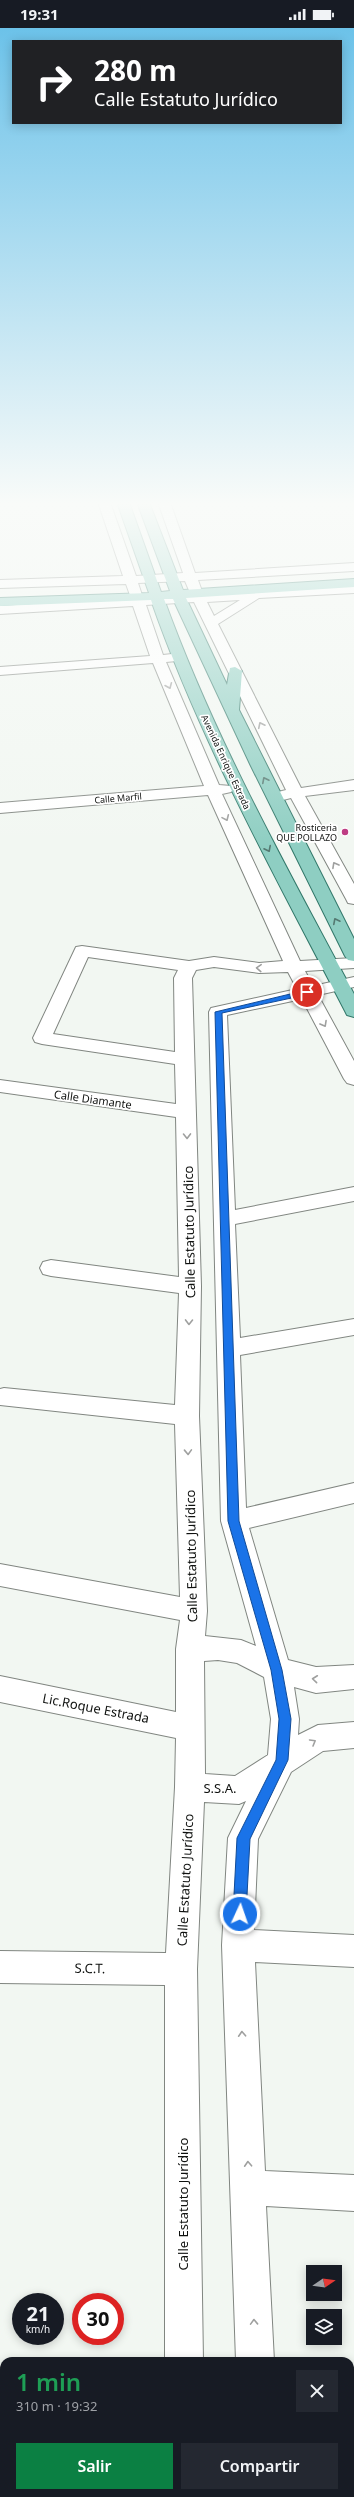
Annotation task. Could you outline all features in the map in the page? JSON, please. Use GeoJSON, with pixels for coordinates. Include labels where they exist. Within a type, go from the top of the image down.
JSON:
{"type":"FeatureCollection","features":[{"type":"Feature","properties":{"kind":"main road","name":"Avenida Enrique Estrada"},"geometry":{"type":"LineString","coordinates":[[164,617],[178,657],[237,788],[286,884],[344,974],[354,1011]]}},
{"type":"Feature","properties":{"kind":"main road"},"geometry":{"type":"LineString","coordinates":[[189,617],[273,796],[354,956]]}},
{"type":"Feature","properties":{"kind":"main road"},"geometry":{"type":"LineString","coordinates":[[232,710],[235,671]]}},
{"type":"Feature","properties":{"kind":"street"},"geometry":{"type":"LineString","coordinates":[[138,617],[139,623],[158,659],[213,790],[294,967],[354,1079]]}},
{"type":"Feature","properties":{"kind":"street"},"geometry":{"type":"LineString","coordinates":[[208,617],[296,793],[354,899]]}},
{"type":"Feature","properties":{"kind":"street"},"geometry":{"type":"LineString","coordinates":[[211,623],[220,617]]}},
{"type":"Feature","properties":{"kind":"street"},"geometry":{"type":"LineString","coordinates":[[0,671],[178,657]]}},
{"type":"Feature","properties":{"kind":"street"},"geometry":{"type":"LineString","coordinates":[[273,796],[354,785]]}},
{"type":"Feature","properties":{"kind":"street","name":"Calle Marfil"},"geometry":{"type":"LineString","coordinates":[[0,808],[237,788]]}},
{"type":"Feature","properties":{"kind":"street"},"geometry":{"type":"LineString","coordinates":[[257,887],[286,884]]}},
{"type":"Feature","properties":{"kind":"street"},"geometry":{"type":"LineString","coordinates":[[186,1060],[42,1038],[82,951],[189,966],[214,962],[259,968],[294,967],[344,974]]}},
{"type":"Feature","properties":{"kind":"street","name":"Calle Estatuto Jurídico"},"geometry":{"type":"LineString","coordinates":[[184,2357],[181,1969],[190,1787],[190,1649],[194,1611],[187,1416],[190,1286],[185,1009],[183,978],[189,966]]}},
{"type":"Feature","properties":{"kind":"street"},"geometry":{"type":"LineString","coordinates":[[185,1009],[218,1012],[307,992],[344,974]]}},
{"type":"Feature","properties":{"kind":"street"},"geometry":{"type":"LineString","coordinates":[[218,1012],[234,1521],[277,1670],[285,1719],[282,1760],[244,1838],[238,1945],[250,2188],[255,2357]]}},
{"type":"Feature","properties":{"kind":"street","name":"Calle Diamante"},"geometry":{"type":"LineString","coordinates":[[0,1086],[187,1112]]}},
{"type":"Feature","properties":{"kind":"street"},"geometry":{"type":"LineString","coordinates":[[224,1219],[354,1194]]}},
{"type":"Feature","properties":{"kind":"street"},"geometry":{"type":"LineString","coordinates":[[51,1268],[190,1286]]}},
{"type":"Feature","properties":{"kind":"street"},"geometry":{"type":"LineString","coordinates":[[228,1349],[354,1327]]}},
{"type":"Feature","properties":{"kind":"street"},"geometry":{"type":"LineString","coordinates":[[4,1397],[187,1416]]}},
{"type":"Feature","properties":{"kind":"street"},"geometry":{"type":"LineString","coordinates":[[234,1521],[354,1493]]}},
{"type":"Feature","properties":{"kind":"street"},"geometry":{"type":"LineString","coordinates":[[0,1575],[194,1611]]}},
{"type":"Feature","properties":{"kind":"street"},"geometry":{"type":"LineString","coordinates":[[190,1649],[218,1648],[241,1652],[277,1670],[316,1680],[354,1677]]}},
{"type":"Feature","properties":{"kind":"street","name":"Lic.Roque Estrada"},"geometry":{"type":"LineString","coordinates":[[0,1689],[191,1728]]}},
{"type":"Feature","properties":{"kind":"street","name":"S.S.A."},"geometry":{"type":"LineString","coordinates":[[190,1787],[239,1790],[282,1760],[318,1738],[354,1734]]}},
{"type":"Feature","properties":{"kind":"street"},"geometry":{"type":"LineString","coordinates":[[238,1945],[354,1951]]}},
{"type":"Feature","properties":{"kind":"street","name":"S.C.T."},"geometry":{"type":"LineString","coordinates":[[0,1967],[181,1969]]}},
{"type":"Feature","properties":{"kind":"street"},"geometry":{"type":"LineString","coordinates":[[250,2188],[354,2193]]}},
{"type":"Feature","properties":{"kind":"place","name":"Rosticeria QUE POLLAZO"},"geometry":{"type":"Point","coordinates":[345,832]}},
{"type":"Feature","properties":{"kind":"route"},"geometry":{"type":"LineString","coordinates":[[240,1914],[244,1838],[282,1760],[285,1719],[277,1670],[234,1521],[218,1012],[307,992]]}}]}
